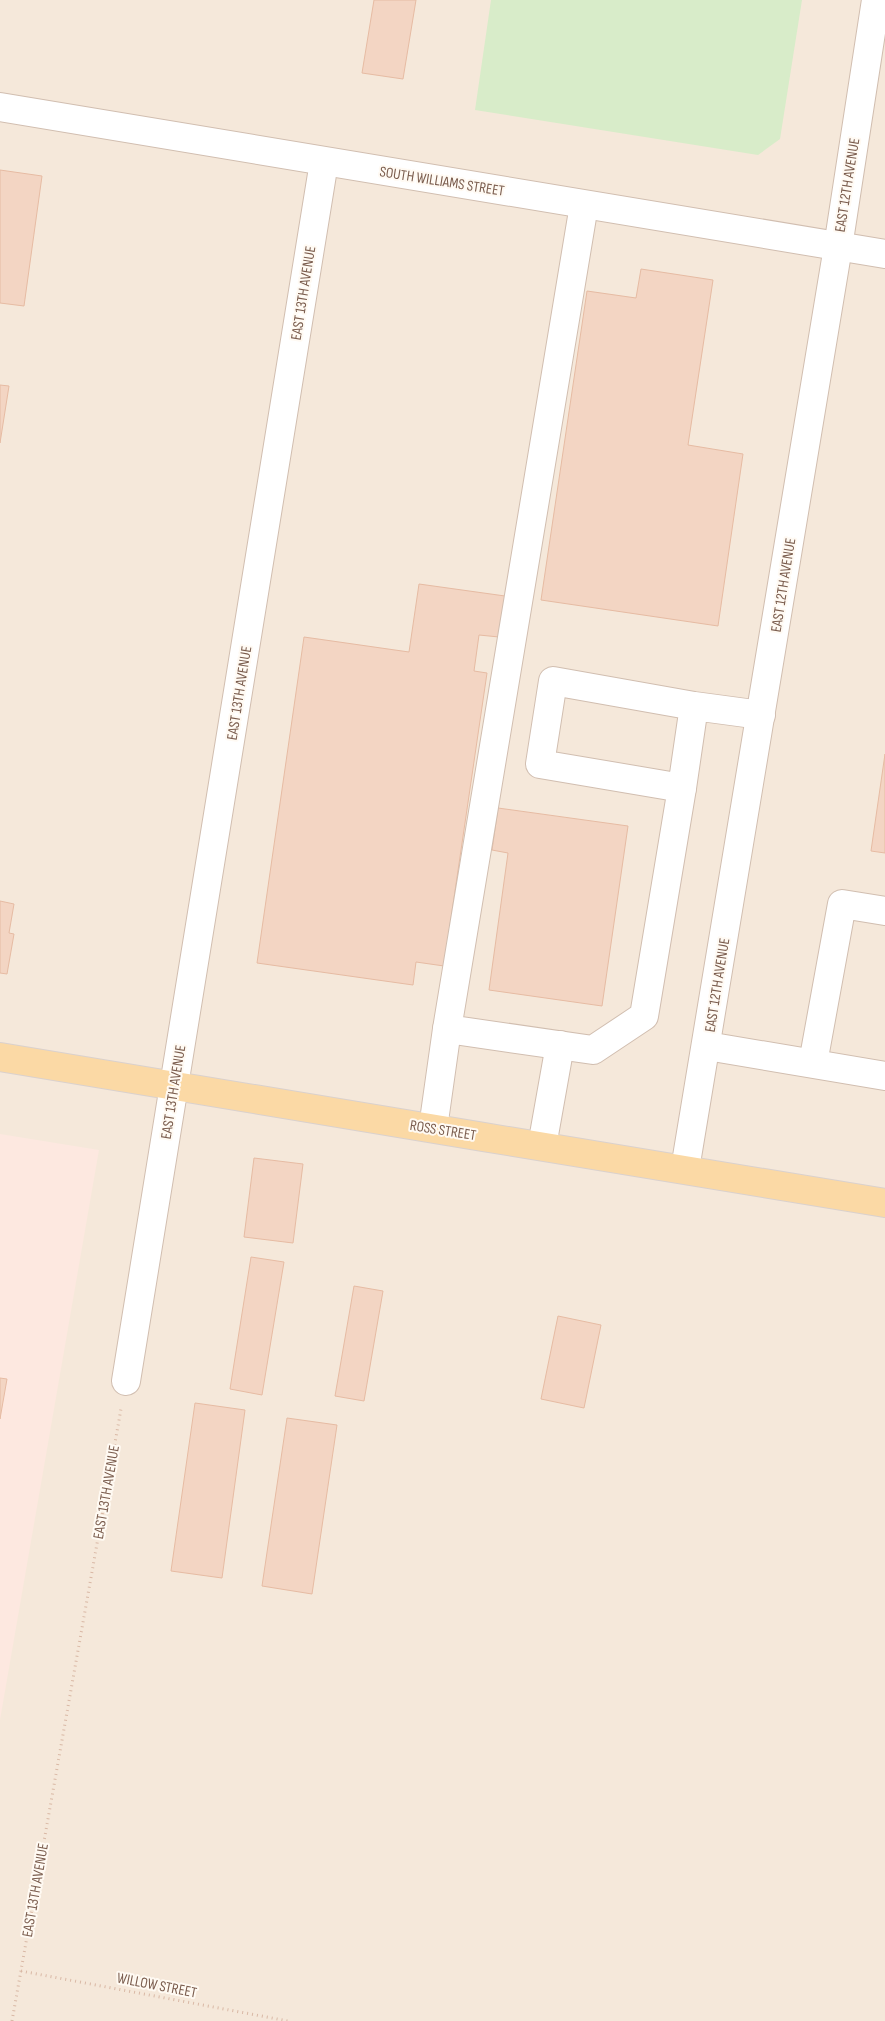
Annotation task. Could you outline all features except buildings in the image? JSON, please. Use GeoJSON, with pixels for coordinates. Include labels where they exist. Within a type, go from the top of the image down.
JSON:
{"type":"FeatureCollection","features":[{"type":"Feature","properties":{"kind":"main road","name":"ROSS STREET"},"geometry":{"type":"LineString","coordinates":[[0,1057],[174,1087],[884,1199]]}},
{"type":"Feature","properties":{"kind":"street","name":"EAST 12TH AVENUE"},"geometry":{"type":"LineString","coordinates":[[686,1169],[838,247],[876,0]]}},
{"type":"Feature","properties":{"kind":"street","name":"SOUTH WILLIAMS STREET"},"geometry":{"type":"LineString","coordinates":[[0,108],[885,254]]}},
{"type":"Feature","properties":{"kind":"street","name":"EAST 13TH AVENUE"},"geometry":{"type":"LineString","coordinates":[[126,1381],[324,162]]}},
{"type":"Feature","properties":{"kind":"street"},"geometry":{"type":"LineString","coordinates":[[433,1128],[447,1029],[584,205]]}},
{"type":"Feature","properties":{"kind":"street"},"geometry":{"type":"LineString","coordinates":[[682,788],[540,764],[553,681],[694,706],[761,715]]}},
{"type":"Feature","properties":{"kind":"street"},"geometry":{"type":"LineString","coordinates":[[447,1029],[592,1050],[644,1016],[694,706]]}},
{"type":"Feature","properties":{"kind":"street"},"geometry":{"type":"LineString","coordinates":[[813,1063],[842,904],[885,911]]}},
{"type":"Feature","properties":{"kind":"street"},"geometry":{"type":"LineString","coordinates":[[542,1146],[560,1045]]}},
{"type":"Feature","properties":{"kind":"street"},"geometry":{"type":"LineString","coordinates":[[707,1046],[885,1076]]}},
{"type":"Feature","properties":{"kind":"path","name":"EAST 13TH AVENUE"},"geometry":{"type":"LineString","coordinates":[[12,2021],[126,1381]]}},
{"type":"Feature","properties":{"kind":"path","name":"WILLOW STREET"},"geometry":{"type":"LineString","coordinates":[[21,1971],[288,2021]]}},
{"type":"Feature","properties":{"kind":"shaded area"},"geometry":{"type":"Polygon","coordinates":[[[0,0],[885,0],[885,2021],[0,2021],[0,0]]]}},
{"type":"Feature","properties":{"kind":"shaded area"},"geometry":{"type":"Polygon","coordinates":[[[0,1134],[99,1150],[0,1720],[0,1134]]]}},
{"type":"Feature","properties":{"kind":"green space"},"geometry":{"type":"Polygon","coordinates":[[[491,0],[802,0],[780,139],[758,155],[475,110],[491,0]]]}}]}
